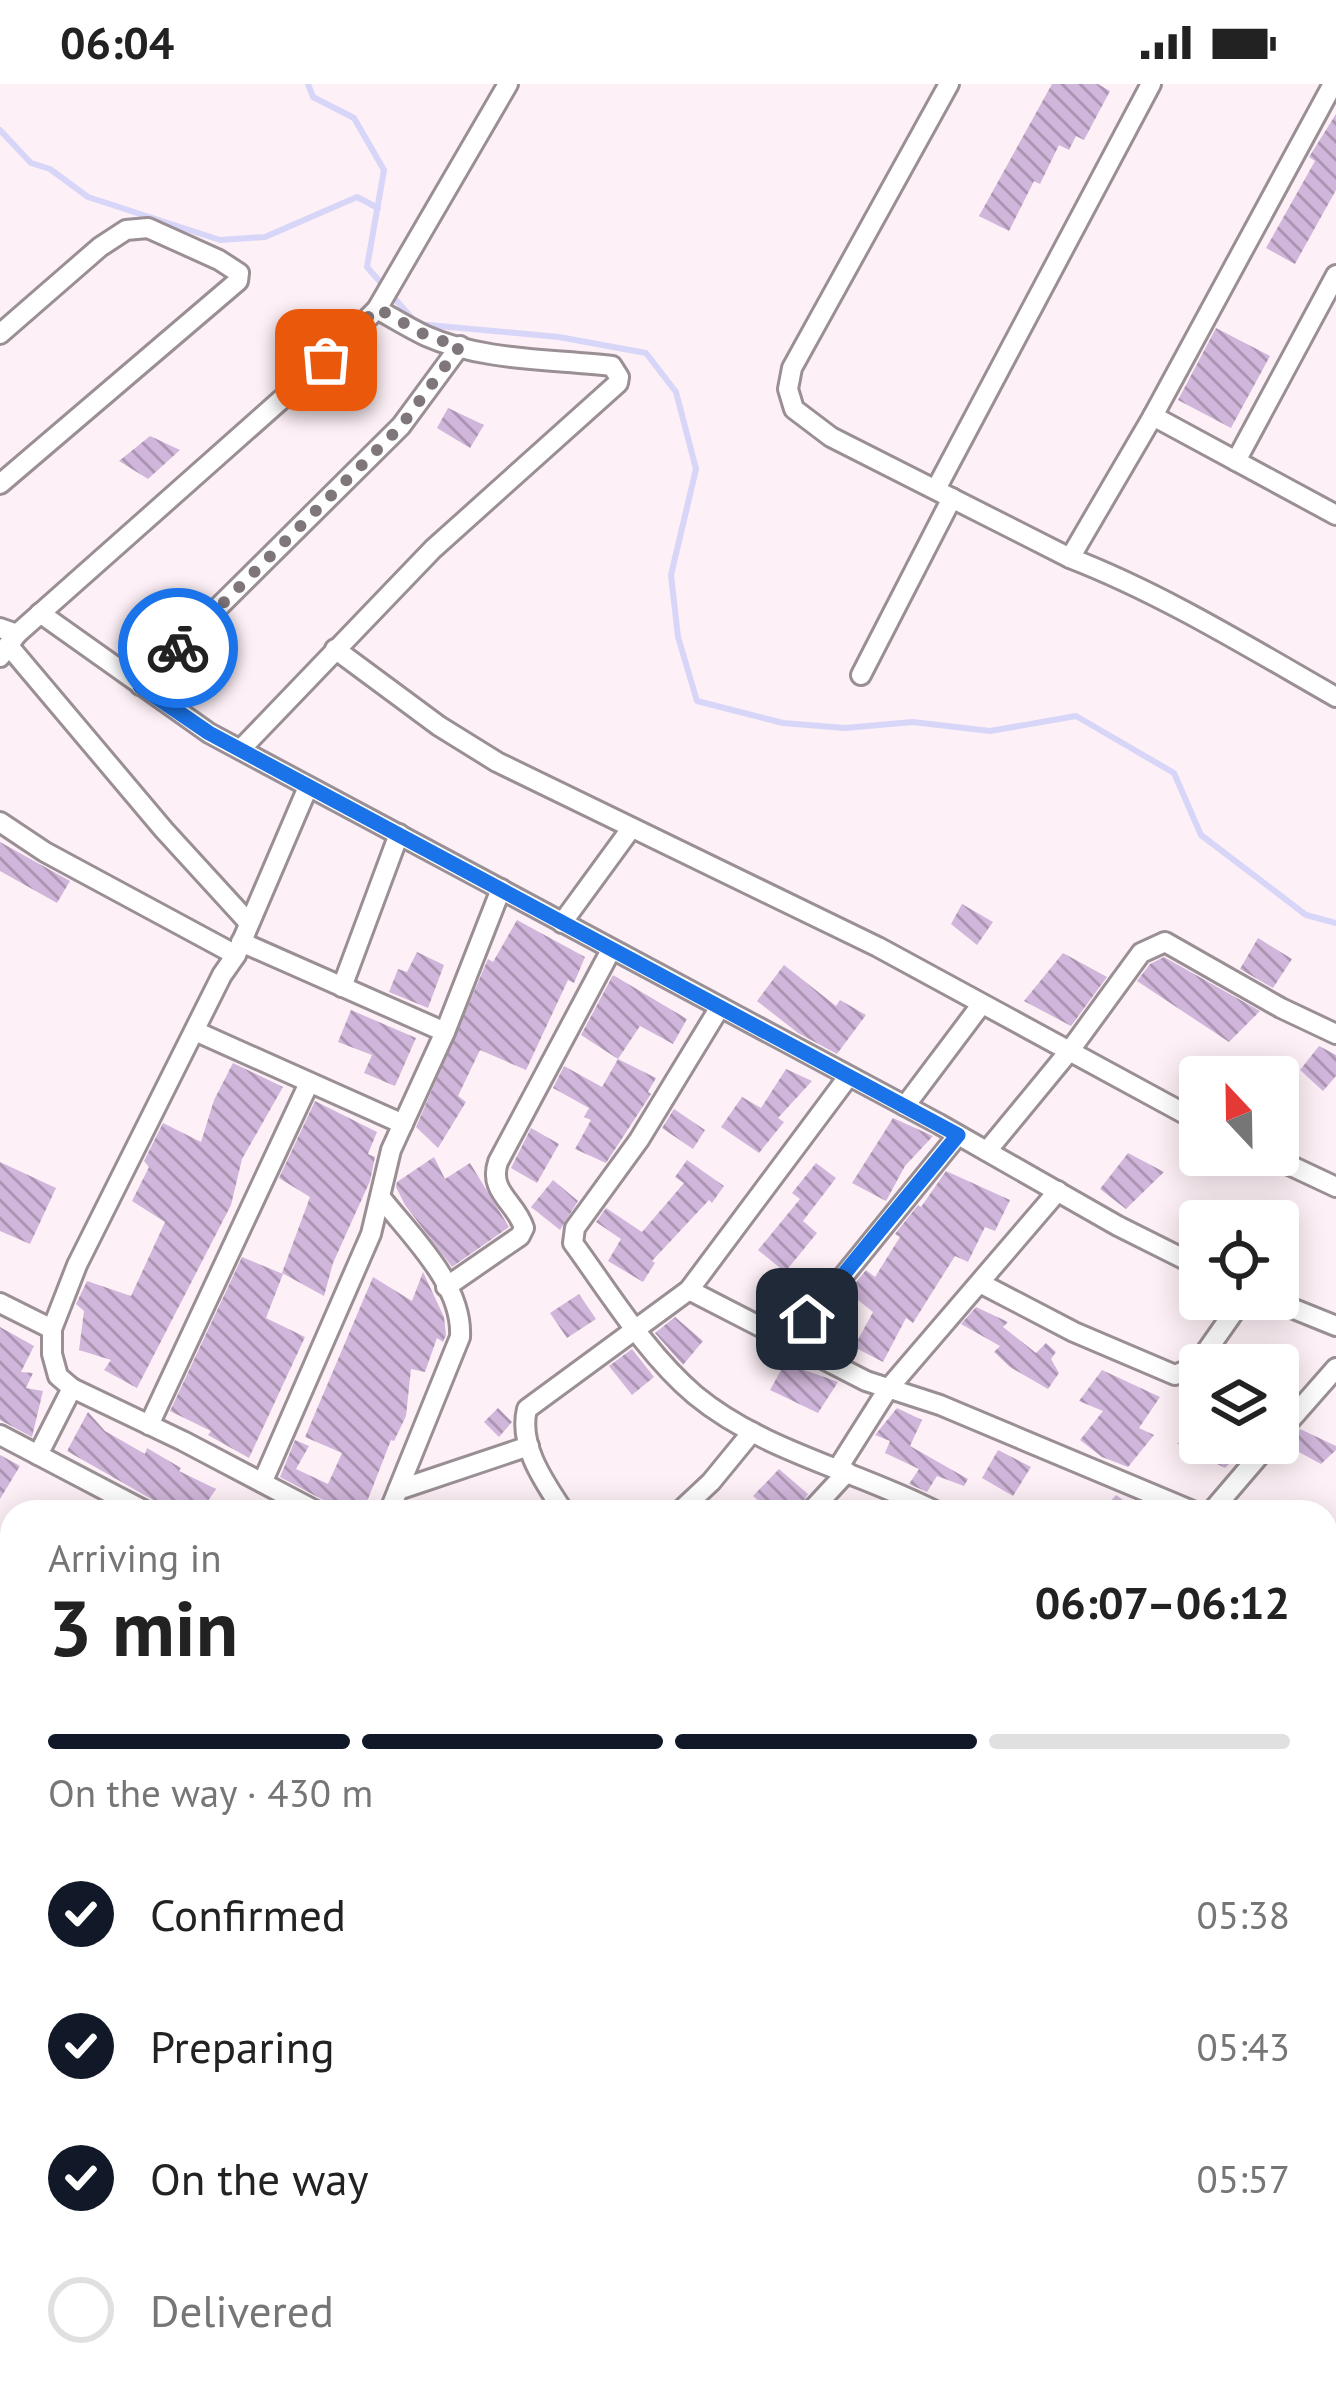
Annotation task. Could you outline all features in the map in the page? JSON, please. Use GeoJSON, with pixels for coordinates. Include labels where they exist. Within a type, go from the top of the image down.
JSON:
{"type":"FeatureCollection","features":[{"type":"Feature","properties":{"kind":"street"},"geometry":{"type":"LineString","coordinates":[[242,940],[164,830],[6,641],[309,375],[381,302],[508,84]]}},
{"type":"Feature","properties":{"kind":"street"},"geometry":{"type":"LineString","coordinates":[[949,84],[792,368],[788,389],[794,409],[831,437],[1229,635],[1336,697]]}},
{"type":"Feature","properties":{"kind":"street"},"geometry":{"type":"LineString","coordinates":[[861,675],[944,493],[1150,84]]}},
{"type":"Feature","properties":{"kind":"street"},"geometry":{"type":"LineString","coordinates":[[1070,558],[1153,416],[1333,84]]}},
{"type":"Feature","properties":{"kind":"street"},"geometry":{"type":"LineString","coordinates":[[0,334],[126,230],[148,228],[239,273],[238,281],[0,484]]}},
{"type":"Feature","properties":{"kind":"street"},"geometry":{"type":"LineString","coordinates":[[1236,461],[1336,275]]}},
{"type":"Feature","properties":{"kind":"street"},"geometry":{"type":"LineString","coordinates":[[242,749],[469,515],[618,383],[612,365],[492,353],[429,337],[381,302]]}},
{"type":"Feature","properties":{"kind":"street"},"geometry":{"type":"LineString","coordinates":[[140,686],[401,426],[460,346]]}},
{"type":"Feature","properties":{"kind":"street"},"geometry":{"type":"LineString","coordinates":[[1153,416],[1336,515]]}},
{"type":"Feature","properties":{"kind":"street"},"geometry":{"type":"LineString","coordinates":[[40,613],[209,733],[1179,1256]]}},
{"type":"Feature","properties":{"kind":"street"},"geometry":{"type":"LineString","coordinates":[[335,649],[439,726],[497,762],[878,947],[1179,1110]]}},
{"type":"Feature","properties":{"kind":"street"},"geometry":{"type":"LineString","coordinates":[[297,1500],[72,1388],[58,1376],[52,1328],[77,1265],[242,940],[308,787]]}},
{"type":"Feature","properties":{"kind":"street"},"geometry":{"type":"LineString","coordinates":[[0,822],[45,852],[445,1032]]}},
{"type":"Feature","properties":{"kind":"street"},"geometry":{"type":"LineString","coordinates":[[562,923],[630,830]]}},
{"type":"Feature","properties":{"kind":"street"},"geometry":{"type":"LineString","coordinates":[[342,987],[399,834]]}},
{"type":"Feature","properties":{"kind":"street"},"geometry":{"type":"LineString","coordinates":[[263,1481],[371,1234],[391,1150],[445,1032],[501,889]]}},
{"type":"Feature","properties":{"kind":"street"},"geometry":{"type":"LineString","coordinates":[[988,1151],[1141,953],[1165,942],[1336,1034]]}},
{"type":"Feature","properties":{"kind":"street"},"geometry":{"type":"LineString","coordinates":[[446,1287],[520,1236],[524,1228],[523,1220],[497,1189],[494,1175],[610,950]]}},
{"type":"Feature","properties":{"kind":"street"},"geometry":{"type":"LineString","coordinates":[[905,1106],[981,1005]]}},
{"type":"Feature","properties":{"kind":"street"},"geometry":{"type":"LineString","coordinates":[[720,1007],[639,1140],[572,1234],[573,1243],[664,1366],[698,1397],[752,1432],[910,1500]]}},
{"type":"Feature","properties":{"kind":"street"},"geometry":{"type":"LineString","coordinates":[[195,1031],[403,1124]]}},
{"type":"Feature","properties":{"kind":"street"},"geometry":{"type":"LineString","coordinates":[[556,1500],[539,1474],[529,1446],[527,1409],[689,1290],[848,1077]]}},
{"type":"Feature","properties":{"kind":"street"},"geometry":{"type":"LineString","coordinates":[[148,1425],[309,1083]]}},
{"type":"Feature","properties":{"kind":"street"},"geometry":{"type":"LineString","coordinates":[[789,1343],[958,1135]]}},
{"type":"Feature","properties":{"kind":"street"},"geometry":{"type":"LineString","coordinates":[[1299,1170],[1336,1187]]}},
{"type":"Feature","properties":{"kind":"street"},"geometry":{"type":"LineString","coordinates":[[819,1500],[842,1470],[888,1389],[1058,1191]]}},
{"type":"Feature","properties":{"kind":"street"},"geometry":{"type":"LineString","coordinates":[[382,1198],[435,1265],[460,1322],[460,1337],[394,1500]]}},
{"type":"Feature","properties":{"kind":"street"},"geometry":{"type":"LineString","coordinates":[[980,1283],[1075,1332],[1175,1375],[1196,1366],[1229,1320]]}},
{"type":"Feature","properties":{"kind":"street"},"geometry":{"type":"LineString","coordinates":[[689,1290],[888,1389],[940,1405],[1166,1500]]}},
{"type":"Feature","properties":{"kind":"street"},"geometry":{"type":"LineString","coordinates":[[0,1304],[52,1328]]}},
{"type":"Feature","properties":{"kind":"street"},"geometry":{"type":"LineString","coordinates":[[1299,1311],[1336,1326]]}},
{"type":"Feature","properties":{"kind":"street"},"geometry":{"type":"LineString","coordinates":[[1299,1410],[1336,1368]]}},
{"type":"Feature","properties":{"kind":"street"},"geometry":{"type":"LineString","coordinates":[[38,1455],[72,1388]]}},
{"type":"Feature","properties":{"kind":"street"},"geometry":{"type":"LineString","coordinates":[[692,1500],[752,1432]]}},
{"type":"Feature","properties":{"kind":"street"},"geometry":{"type":"LineString","coordinates":[[0,1435],[124,1500]]}},
{"type":"Feature","properties":{"kind":"street"},"geometry":{"type":"LineString","coordinates":[[398,1490],[529,1446]]}},
{"type":"Feature","properties":{"kind":"street"},"geometry":{"type":"LineString","coordinates":[[1221,1500],[1252,1464]]}},
{"type":"Feature","properties":{"kind":"building"},"geometry":{"type":"Polygon","coordinates":[[[1052,84],[1098,84],[1110,91],[1084,140],[1076,136],[1069,150],[1059,145],[1009,231],[979,216],[1052,84]]]}},
{"type":"Feature","properties":{"kind":"building"},"geometry":{"type":"Polygon","coordinates":[[[1336,114],[1336,190],[1295,264],[1266,248],[1315,161],[1309,157],[1336,114]]]}},
{"type":"Feature","properties":{"kind":"building"},"geometry":{"type":"Polygon","coordinates":[[[1216,328],[1270,356],[1231,428],[1178,400],[1216,328]]]}},
{"type":"Feature","properties":{"kind":"building"},"geometry":{"type":"Polygon","coordinates":[[[448,408],[484,425],[470,448],[437,428],[448,408]]]}},
{"type":"Feature","properties":{"kind":"building"},"geometry":{"type":"Polygon","coordinates":[[[150,436],[180,450],[148,479],[119,461],[150,436]]]}},
{"type":"Feature","properties":{"kind":"building"},"geometry":{"type":"Polygon","coordinates":[[[0,842],[70,881],[57,903],[0,871],[0,842]]]}},
{"type":"Feature","properties":{"kind":"building"},"geometry":{"type":"Polygon","coordinates":[[[962,904],[993,922],[977,945],[951,924],[962,904]]]}},
{"type":"Feature","properties":{"kind":"building"},"geometry":{"type":"Polygon","coordinates":[[[517,920],[585,957],[574,983],[568,980],[526,1070],[480,1050],[458,1096],[466,1102],[438,1148],[416,1127],[488,959],[493,962],[517,920]]]}},
{"type":"Feature","properties":{"kind":"building"},"geometry":{"type":"Polygon","coordinates":[[[1258,938],[1292,959],[1273,988],[1240,969],[1258,938]]]}},
{"type":"Feature","properties":{"kind":"building"},"geometry":{"type":"Polygon","coordinates":[[[417,952],[444,965],[428,1008],[389,992],[398,969],[407,972],[417,952]]]}},
{"type":"Feature","properties":{"kind":"building"},"geometry":{"type":"Polygon","coordinates":[[[1063,953],[1107,977],[1071,1026],[1024,1001],[1063,953]]]}},
{"type":"Feature","properties":{"kind":"building"},"geometry":{"type":"Polygon","coordinates":[[[1164,957],[1260,1011],[1229,1042],[1137,981],[1150,964],[1164,957]]]}},
{"type":"Feature","properties":{"kind":"building"},"geometry":{"type":"Polygon","coordinates":[[[784,965],[836,1006],[840,1000],[866,1015],[837,1054],[798,1033],[757,1001],[784,965]]]}},
{"type":"Feature","properties":{"kind":"building"},"geometry":{"type":"Polygon","coordinates":[[[613,975],[687,1019],[673,1044],[640,1026],[618,1059],[581,1035],[613,975]]]}},
{"type":"Feature","properties":{"kind":"building"},"geometry":{"type":"Polygon","coordinates":[[[351,1010],[416,1038],[395,1086],[364,1073],[372,1055],[338,1042],[351,1010]]]}},
{"type":"Feature","properties":{"kind":"building"},"geometry":{"type":"Polygon","coordinates":[[[1319,1046],[1336,1055],[1336,1076],[1323,1091],[1300,1070],[1319,1046]]]}},
{"type":"Feature","properties":{"kind":"building"},"geometry":{"type":"Polygon","coordinates":[[[618,1059],[656,1078],[651,1094],[606,1163],[575,1149],[591,1120],[584,1117],[589,1108],[553,1088],[564,1066],[602,1087],[618,1059]]]}},
{"type":"Feature","properties":{"kind":"building"},"geometry":{"type":"Polygon","coordinates":[[[233,1063],[283,1087],[242,1159],[231,1205],[137,1388],[104,1370],[111,1360],[79,1350],[84,1311],[76,1304],[87,1281],[131,1296],[165,1222],[132,1201],[149,1167],[144,1161],[163,1123],[201,1142],[214,1100],[233,1063]]]}},
{"type":"Feature","properties":{"kind":"building"},"geometry":{"type":"Polygon","coordinates":[[[786,1069],[812,1081],[778,1118],[784,1122],[759,1153],[721,1127],[742,1097],[761,1108],[786,1069]]]}},
{"type":"Feature","properties":{"kind":"building"},"geometry":{"type":"Polygon","coordinates":[[[315,1101],[377,1132],[368,1154],[375,1157],[370,1181],[333,1263],[324,1296],[282,1273],[310,1197],[279,1178],[315,1101]]]}},
{"type":"Feature","properties":{"kind":"building"},"geometry":{"type":"Polygon","coordinates":[[[674,1109],[705,1130],[693,1149],[662,1128],[674,1109]]]}},
{"type":"Feature","properties":{"kind":"building"},"geometry":{"type":"Polygon","coordinates":[[[893,1118],[933,1136],[905,1166],[886,1201],[852,1183],[893,1118]]]}},
{"type":"Feature","properties":{"kind":"building"},"geometry":{"type":"Polygon","coordinates":[[[531,1128],[559,1144],[537,1183],[511,1168],[531,1128]]]}},
{"type":"Feature","properties":{"kind":"building"},"geometry":{"type":"Polygon","coordinates":[[[1128,1153],[1164,1172],[1126,1209],[1100,1189],[1128,1153]]]}},
{"type":"Feature","properties":{"kind":"building"},"geometry":{"type":"Polygon","coordinates":[[[434,1157],[445,1179],[470,1163],[509,1227],[452,1267],[396,1187],[434,1157]]]}},
{"type":"Feature","properties":{"kind":"building"},"geometry":{"type":"Polygon","coordinates":[[[687,1160],[724,1186],[652,1261],[643,1282],[608,1261],[621,1239],[596,1222],[606,1208],[642,1232],[684,1183],[675,1177],[687,1160]]]}},
{"type":"Feature","properties":{"kind":"building"},"geometry":{"type":"Polygon","coordinates":[[[0,1162],[56,1188],[30,1244],[0,1231],[0,1162]]]}},
{"type":"Feature","properties":{"kind":"building"},"geometry":{"type":"Polygon","coordinates":[[[816,1163],[836,1178],[803,1221],[817,1233],[785,1272],[758,1250],[800,1199],[792,1193],[816,1163]]]}},
{"type":"Feature","properties":{"kind":"building"},"geometry":{"type":"Polygon","coordinates":[[[946,1171],[1010,1200],[995,1231],[985,1227],[968,1262],[955,1256],[913,1323],[906,1318],[883,1362],[854,1347],[873,1312],[848,1292],[866,1270],[875,1277],[900,1237],[895,1234],[946,1171]]]}},
{"type":"Feature","properties":{"kind":"building"},"geometry":{"type":"Polygon","coordinates":[[[553,1180],[578,1201],[560,1230],[531,1207],[553,1180]]]}},
{"type":"Feature","properties":{"kind":"building"},"geometry":{"type":"Polygon","coordinates":[[[242,1257],[283,1274],[266,1318],[305,1337],[249,1458],[208,1435],[211,1431],[170,1411],[242,1257]]]}},
{"type":"Feature","properties":{"kind":"building"},"geometry":{"type":"Polygon","coordinates":[[[423,1272],[444,1317],[446,1335],[443,1342],[437,1338],[425,1372],[411,1369],[406,1416],[391,1440],[368,1500],[323,1500],[280,1477],[295,1440],[309,1446],[296,1469],[328,1484],[342,1453],[305,1437],[373,1277],[412,1301],[423,1272]]]}},
{"type":"Feature","properties":{"kind":"building"},"geometry":{"type":"Polygon","coordinates":[[[579,1294],[596,1319],[567,1338],[550,1313],[579,1294]]]}},
{"type":"Feature","properties":{"kind":"building"},"geometry":{"type":"Polygon","coordinates":[[[976,1307],[1008,1322],[1003,1327],[1036,1353],[1046,1343],[1056,1352],[1051,1359],[1059,1373],[1048,1389],[1010,1367],[994,1352],[1000,1346],[961,1324],[976,1307]]]}},
{"type":"Feature","properties":{"kind":"building"},"geometry":{"type":"Polygon","coordinates":[[[675,1317],[703,1341],[683,1365],[655,1333],[675,1317]]]}},
{"type":"Feature","properties":{"kind":"building"},"geometry":{"type":"Polygon","coordinates":[[[0,1327],[34,1346],[21,1372],[33,1373],[26,1388],[43,1391],[32,1437],[0,1420],[0,1327]]]}},
{"type":"Feature","properties":{"kind":"building"},"geometry":{"type":"Polygon","coordinates":[[[632,1349],[654,1377],[632,1395],[609,1366],[632,1349]]]}},
{"type":"Feature","properties":{"kind":"building"},"geometry":{"type":"Polygon","coordinates":[[[785,1363],[838,1382],[818,1413],[770,1390],[785,1363]]]}},
{"type":"Feature","properties":{"kind":"building"},"geometry":{"type":"Polygon","coordinates":[[[1102,1370],[1160,1397],[1139,1428],[1154,1435],[1128,1467],[1102,1457],[1080,1440],[1103,1411],[1079,1401],[1102,1370]]]}},
{"type":"Feature","properties":{"kind":"building"},"geometry":{"type":"Polygon","coordinates":[[[498,1408],[512,1422],[499,1437],[484,1422],[498,1408]]]}},
{"type":"Feature","properties":{"kind":"building"},"geometry":{"type":"Polygon","coordinates":[[[897,1408],[922,1420],[910,1446],[968,1479],[964,1486],[937,1476],[927,1492],[909,1484],[919,1469],[885,1453],[890,1441],[875,1435],[897,1408]]]}},
{"type":"Feature","properties":{"kind":"building"},"geometry":{"type":"Polygon","coordinates":[[[88,1412],[105,1431],[145,1454],[147,1448],[216,1489],[209,1500],[153,1500],[67,1451],[88,1412]]]}},
{"type":"Feature","properties":{"kind":"building"},"geometry":{"type":"Polygon","coordinates":[[[1299,1430],[1336,1450],[1321,1464],[1299,1452],[1299,1430]]]}},
{"type":"Feature","properties":{"kind":"building"},"geometry":{"type":"Polygon","coordinates":[[[998,1450],[1031,1467],[1013,1496],[982,1478],[998,1450]]]}},
{"type":"Feature","properties":{"kind":"building"},"geometry":{"type":"Polygon","coordinates":[[[0,1455],[20,1466],[0,1499],[0,1455]]]}},
{"type":"Feature","properties":{"kind":"building"},"geometry":{"type":"Polygon","coordinates":[[[779,1469],[808,1494],[804,1500],[758,1500],[753,1496],[779,1469]]]}},
{"type":"Feature","properties":{"kind":"waterway"},"geometry":{"type":"LineString","coordinates":[[308,84],[313,97],[354,118],[384,170],[367,267],[417,324],[559,337],[646,353],[676,392],[696,469],[671,575],[678,637],[697,701],[783,723],[845,728],[913,722],[990,731],[1076,716],[1174,773],[1201,835],[1306,915],[1336,923]]}},
{"type":"Feature","properties":{"kind":"waterway"},"geometry":{"type":"LineString","coordinates":[[0,130],[31,163],[50,169],[88,197],[220,240],[265,237],[357,197],[378,208]]}},
{"type":"Feature","properties":{"kind":"way so far"},"geometry":{"type":"LineString","coordinates":[[178,648],[401,426],[460,346],[429,337],[377,308],[326,360]]}},
{"type":"Feature","properties":{"kind":"route"},"geometry":{"type":"LineString","coordinates":[[178,648],[140,686],[209,733],[958,1135],[807,1319]]}}]}
